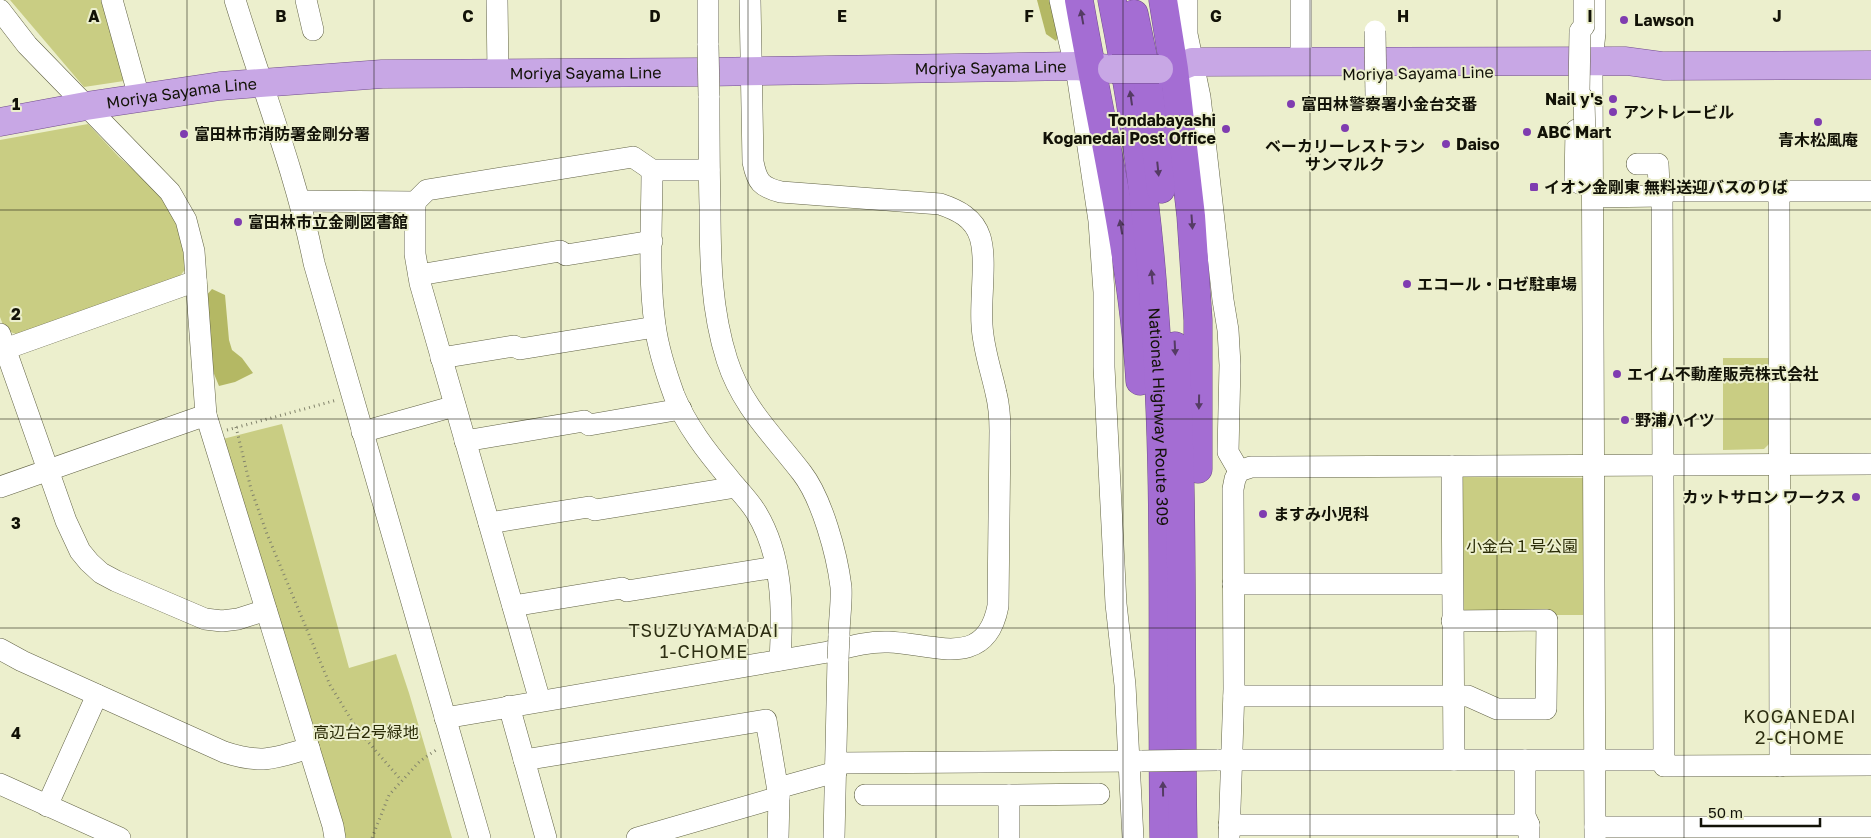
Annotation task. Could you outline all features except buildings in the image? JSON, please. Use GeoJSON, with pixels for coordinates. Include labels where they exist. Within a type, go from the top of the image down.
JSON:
{"type":"FeatureCollection","features":[{"type":"Feature","properties":{"kind":"highway"},"geometry":{"type":"LineString","coordinates":[[1079,0],[1114,185],[1138,345],[1150,616],[1163,711]]}},
{"type":"Feature","properties":{"kind":"highway","name":"National Highway Route 309"},"geometry":{"type":"LineString","coordinates":[[1112,0],[1130,96],[1154,304],[1160,448],[1164,838]]}},
{"type":"Feature","properties":{"kind":"highway","name":"National Highway Route 309"},"geometry":{"type":"LineString","coordinates":[[1131,0],[1147,76],[1154,125],[1174,320],[1179,417],[1184,838]]}},
{"type":"Feature","properties":{"kind":"highway"},"geometry":{"type":"LineString","coordinates":[[1164,0],[1180,70],[1198,330],[1195,582],[1197,704],[1183,750]]}},
{"type":"Feature","properties":{"kind":"main road","name":"Moriya Sayama Line"},"geometry":{"type":"LineString","coordinates":[[0,122],[139,97],[220,86],[382,74],[1093,68],[1180,70],[1285,79],[1363,72],[1592,66],[1626,61],[1663,66],[1871,65]]}},
{"type":"Feature","properties":{"kind":"main road","name":"Moriya Sayama Line"},"geometry":{"type":"LineString","coordinates":[[1180,70],[1302,62],[1592,66]]}},
{"type":"Feature","properties":{"kind":"street"},"geometry":{"type":"LineString","coordinates":[[112,0],[139,97]]}},
{"type":"Feature","properties":{"kind":"street"},"geometry":{"type":"LineString","coordinates":[[236,0],[280,131],[300,200],[314,263],[480,838]]}},
{"type":"Feature","properties":{"kind":"street"},"geometry":{"type":"LineString","coordinates":[[306,0],[313,30]]}},
{"type":"Feature","properties":{"kind":"street"},"geometry":{"type":"LineString","coordinates":[[497,0],[498,73]]}},
{"type":"Feature","properties":{"kind":"street"},"geometry":{"type":"LineString","coordinates":[[708,0],[710,267],[717,324],[727,360],[740,391],[758,421],[803,474],[822,512],[835,552],[841,588],[834,838]]}},
{"type":"Feature","properties":{"kind":"street"},"geometry":{"type":"LineString","coordinates":[[445,718],[828,652],[865,643],[888,642],[944,649],[964,649],[976,644],[989,634],[995,622],[998,606],[1000,431],[996,392],[984,347],[982,326],[982,249],[980,236],[974,224],[960,212],[940,204],[781,192],[769,189],[762,184],[756,176],[753,162],[750,0]]}},
{"type":"Feature","properties":{"kind":"street"},"geometry":{"type":"LineString","coordinates":[[1060,0],[1093,68],[1099,221],[1104,292],[1104,367],[1116,604],[1135,761],[1134,838]]}},
{"type":"Feature","properties":{"kind":"street"},"geometry":{"type":"LineString","coordinates":[[1187,0],[1186,34],[1180,70],[1208,161],[1228,330],[1230,365],[1228,452],[1239,471]]}},
{"type":"Feature","properties":{"kind":"street"},"geometry":{"type":"LineString","coordinates":[[1301,0],[1302,62]]}},
{"type":"Feature","properties":{"kind":"street"},"geometry":{"type":"LineString","coordinates":[[1584,0],[1584,26],[1580,31],[1579,94],[1584,100],[1585,130],[1585,137],[1585,146],[1585,181],[1581,184],[1575,181],[1576,130],[1589,131]]}},
{"type":"Feature","properties":{"kind":"street"},"geometry":{"type":"LineString","coordinates":[[1595,0],[1595,33],[1589,131],[1593,197],[1595,833],[1871,827]]}},
{"type":"Feature","properties":{"kind":"street"},"geometry":{"type":"LineString","coordinates":[[0,10],[27,45],[170,192],[186,220],[194,251],[206,414],[335,838]]}},
{"type":"Feature","properties":{"kind":"street"},"geometry":{"type":"LineString","coordinates":[[1375,31],[1376,98]]}},
{"type":"Feature","properties":{"kind":"street"},"geometry":{"type":"LineString","coordinates":[[300,200],[415,202],[428,190],[634,157],[652,170],[710,170]]}},
{"type":"Feature","properties":{"kind":"street"},"geometry":{"type":"LineString","coordinates":[[1637,164],[1658,164],[1659,185],[1662,194],[1664,766],[1871,766]]}},
{"type":"Feature","properties":{"kind":"street"},"geometry":{"type":"LineString","coordinates":[[652,170],[655,327],[664,365],[674,396],[708,453],[756,512],[766,530],[776,567],[780,592],[782,620],[780,660]]}},
{"type":"Feature","properties":{"kind":"street"},"geometry":{"type":"LineString","coordinates":[[1593,197],[1779,191],[1871,191]]}},
{"type":"Feature","properties":{"kind":"street"},"geometry":{"type":"LineString","coordinates":[[1779,191],[1780,766]]}},
{"type":"Feature","properties":{"kind":"street"},"geometry":{"type":"LineString","coordinates":[[415,202],[414,254],[418,275],[540,701]]}},
{"type":"Feature","properties":{"kind":"street"},"geometry":{"type":"LineString","coordinates":[[418,275],[560,250],[566,255],[652,241]]}},
{"type":"Feature","properties":{"kind":"street"},"geometry":{"type":"LineString","coordinates":[[196,281],[3,341],[76,544],[89,562],[101,573],[187,613],[205,619],[222,621],[238,619],[266,610]]}},
{"type":"Feature","properties":{"kind":"street"},"geometry":{"type":"LineString","coordinates":[[442,358],[514,346],[520,350],[655,327]]}},
{"type":"Feature","properties":{"kind":"street"},"geometry":{"type":"LineString","coordinates":[[362,432],[455,406]]}},
{"type":"Feature","properties":{"kind":"street"},"geometry":{"type":"LineString","coordinates":[[465,441],[584,421],[589,424],[681,409]]}},
{"type":"Feature","properties":{"kind":"street"},"geometry":{"type":"LineString","coordinates":[[0,487],[206,414]]}},
{"type":"Feature","properties":{"kind":"street"},"geometry":{"type":"LineString","coordinates":[[1525,760],[1525,816],[1529,832],[1229,831],[1224,760],[1234,696],[1233,489],[1239,471],[1251,467],[1871,464]]}},
{"type":"Feature","properties":{"kind":"street"},"geometry":{"type":"LineString","coordinates":[[1452,466],[1452,695],[1454,760]]}},
{"type":"Feature","properties":{"kind":"street"},"geometry":{"type":"LineString","coordinates":[[489,523],[589,507],[594,510],[736,487]]}},
{"type":"Feature","properties":{"kind":"street"},"geometry":{"type":"LineString","coordinates":[[513,606],[622,588],[627,591],[776,567]]}},
{"type":"Feature","properties":{"kind":"street"},"geometry":{"type":"LineString","coordinates":[[1232,584],[1452,584]]}},
{"type":"Feature","properties":{"kind":"street"},"geometry":{"type":"LineString","coordinates":[[1234,696],[1452,695],[1468,696],[1496,709],[1546,709],[1547,620],[1452,621]]}},
{"type":"Feature","properties":{"kind":"street"},"geometry":{"type":"LineString","coordinates":[[0,649],[9,655],[224,752],[242,758],[268,759],[309,748]]}},
{"type":"Feature","properties":{"kind":"street"},"geometry":{"type":"LineString","coordinates":[[47,806],[97,694]]}},
{"type":"Feature","properties":{"kind":"street"},"geometry":{"type":"LineString","coordinates":[[509,706],[546,838]]}},
{"type":"Feature","properties":{"kind":"street"},"geometry":{"type":"LineString","coordinates":[[524,760],[766,720],[778,793],[778,838]]}},
{"type":"Feature","properties":{"kind":"street"},"geometry":{"type":"LineString","coordinates":[[637,838],[778,793],[836,767],[1224,760],[1664,760]]}},
{"type":"Feature","properties":{"kind":"street"},"geometry":{"type":"LineString","coordinates":[[0,784],[120,838]]}},
{"type":"Feature","properties":{"kind":"street"},"geometry":{"type":"LineString","coordinates":[[865,794],[1099,794]]}},
{"type":"Feature","properties":{"kind":"street"},"geometry":{"type":"LineString","coordinates":[[1009,794],[1009,838]]}},
{"type":"Feature","properties":{"kind":"path"},"geometry":{"type":"LineString","coordinates":[[212,435],[352,396]]}},
{"type":"Feature","properties":{"kind":"path"},"geometry":{"type":"LineString","coordinates":[[236,427],[251,489],[278,562],[330,685],[357,729],[401,780]]}},
{"type":"Feature","properties":{"kind":"path"},"geometry":{"type":"LineString","coordinates":[[372,838],[389,794],[401,780],[432,752],[452,743]]}},
{"type":"Feature","properties":{"kind":"green space"},"geometry":{"type":"Polygon","coordinates":[[[10,0],[103,0],[124,81],[84,87],[10,0]]]}},
{"type":"Feature","properties":{"kind":"green space"},"geometry":{"type":"Polygon","coordinates":[[[1037,0],[1051,0],[1060,31],[1056,41],[1046,34],[1037,0]]]}},
{"type":"Feature","properties":{"kind":"green space"},"geometry":{"type":"Polygon","coordinates":[[[88,124],[119,157],[144,179],[167,205],[177,221],[188,266],[179,277],[16,334],[5,330],[0,317],[0,140],[88,124]]]}},
{"type":"Feature","properties":{"kind":"green space"},"geometry":{"type":"Polygon","coordinates":[[[212,289],[225,295],[229,340],[232,350],[242,358],[253,373],[235,382],[219,386],[212,369],[205,297],[212,289]]]}},
{"type":"Feature","properties":{"kind":"green space"},"geometry":{"type":"Polygon","coordinates":[[[1723,358],[1770,358],[1770,443],[1764,449],[1723,450],[1723,358]]]}},
{"type":"Feature","properties":{"kind":"green space","name":"高辺台2号緑地"},"geometry":{"type":"Polygon","coordinates":[[[282,424],[349,668],[396,654],[452,838],[340,838],[219,440],[282,424]]]}},
{"type":"Feature","properties":{"kind":"green space","name":"小金台１号公園"},"geometry":{"type":"Polygon","coordinates":[[[1459,477],[1586,478],[1586,615],[1459,615],[1459,477]]]}},
{"type":"Feature","properties":{"kind":"place","name":"Lawson"},"geometry":{"type":"Point","coordinates":[1624,20]}},
{"type":"Feature","properties":{"kind":"place","name":"Nail y's"},"geometry":{"type":"Point","coordinates":[1613,99]}},
{"type":"Feature","properties":{"kind":"place","name":"富田林警察署小金台交番"},"geometry":{"type":"Point","coordinates":[1291,104]}},
{"type":"Feature","properties":{"kind":"place","name":"アントレービル"},"geometry":{"type":"Point","coordinates":[1613,112]}},
{"type":"Feature","properties":{"kind":"place","name":"青木松風庵"},"geometry":{"type":"Point","coordinates":[1818,122]}},
{"type":"Feature","properties":{"kind":"place","name":"ベーカリーレストラン サンマルク"},"geometry":{"type":"Point","coordinates":[1345,128]}},
{"type":"Feature","properties":{"kind":"place","name":"Tondabayashi Koganedai Post Office"},"geometry":{"type":"Point","coordinates":[1226,129]}},
{"type":"Feature","properties":{"kind":"place","name":"ABC Mart"},"geometry":{"type":"Point","coordinates":[1527,132]}},
{"type":"Feature","properties":{"kind":"place","name":"富田林市消防署金剛分署"},"geometry":{"type":"Point","coordinates":[184,134]}},
{"type":"Feature","properties":{"kind":"place","name":"Daiso"},"geometry":{"type":"Point","coordinates":[1446,144]}},
{"type":"Feature","properties":{"kind":"place","name":"イオン金剛東 無料送迎バスのりば"},"geometry":{"type":"Point","coordinates":[1534,187]}},
{"type":"Feature","properties":{"kind":"place","name":"富田林市立金剛図書館"},"geometry":{"type":"Point","coordinates":[238,222]}},
{"type":"Feature","properties":{"kind":"place","name":"エコール・ロゼ駐車場"},"geometry":{"type":"Point","coordinates":[1407,284]}},
{"type":"Feature","properties":{"kind":"place","name":"エイム不動産販売株式会社"},"geometry":{"type":"Point","coordinates":[1617,374]}},
{"type":"Feature","properties":{"kind":"place","name":"野浦ハイツ"},"geometry":{"type":"Point","coordinates":[1625,420]}},
{"type":"Feature","properties":{"kind":"place","name":"カットサロン ワークス"},"geometry":{"type":"Point","coordinates":[1856,497]}},
{"type":"Feature","properties":{"kind":"place","name":"ますみ小児科"},"geometry":{"type":"Point","coordinates":[1263,514]}},
{"type":"Feature","properties":{"kind":"district","name":"TSUZUYAMADAI 1-CHOME"},"geometry":{"type":"Point","coordinates":[704,640]}},
{"type":"Feature","properties":{"kind":"district","name":"KOGANEDAI 2-CHOME"},"geometry":{"type":"Point","coordinates":[1800,726]}}]}
